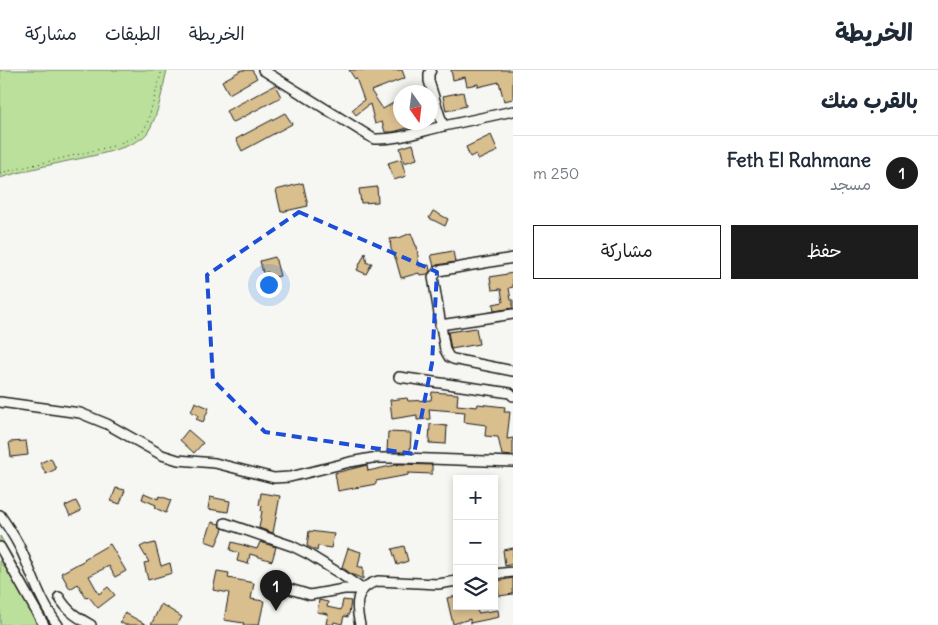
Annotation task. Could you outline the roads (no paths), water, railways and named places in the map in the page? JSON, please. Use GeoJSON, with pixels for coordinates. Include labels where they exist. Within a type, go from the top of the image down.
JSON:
{"type":"FeatureCollection","features":[{"type":"Feature","properties":{"kind":"street"},"geometry":{"type":"LineString","coordinates":[[263,70],[374,138],[394,138],[513,112]]}},
{"type":"Feature","properties":{"kind":"street"},"geometry":{"type":"LineString","coordinates":[[431,70],[429,74],[430,81],[443,126]]}},
{"type":"Feature","properties":{"kind":"street"},"geometry":{"type":"LineString","coordinates":[[513,258],[438,271],[433,277],[445,350],[449,357],[513,372]]}},
{"type":"Feature","properties":{"kind":"street"},"geometry":{"type":"LineString","coordinates":[[440,324],[513,314]]}},
{"type":"Feature","properties":{"kind":"street"},"geometry":{"type":"LineString","coordinates":[[399,377],[510,393],[513,396]]}},
{"type":"Feature","properties":{"kind":"street"},"geometry":{"type":"LineString","coordinates":[[0,402],[80,413],[107,424],[162,455],[178,460],[215,463],[274,478],[290,477],[372,458],[513,462]]}},
{"type":"Feature","properties":{"kind":"street"},"geometry":{"type":"LineString","coordinates":[[0,514],[13,534],[44,605],[58,625]]}},
{"type":"Feature","properties":{"kind":"street"},"geometry":{"type":"LineString","coordinates":[[225,522],[292,546],[308,554],[362,589]]}},
{"type":"Feature","properties":{"kind":"street"},"geometry":{"type":"LineString","coordinates":[[0,547],[44,625]]}},
{"type":"Feature","properties":{"kind":"street"},"geometry":{"type":"LineString","coordinates":[[498,574],[513,572]]}},
{"type":"Feature","properties":{"kind":"street"},"geometry":{"type":"LineString","coordinates":[[360,625],[356,611],[359,596],[362,589],[369,583],[378,581],[438,584],[453,582]]}},
{"type":"Feature","properties":{"kind":"street"},"geometry":{"type":"LineString","coordinates":[[272,584],[310,595],[362,589]]}},
{"type":"Feature","properties":{"kind":"street"},"geometry":{"type":"LineString","coordinates":[[59,597],[65,607],[75,616],[91,625]]}},
{"type":"Feature","properties":{"kind":"place","name":"Feth El Rahmane"},"geometry":{"type":"Point","coordinates":[276,611]}}]}
